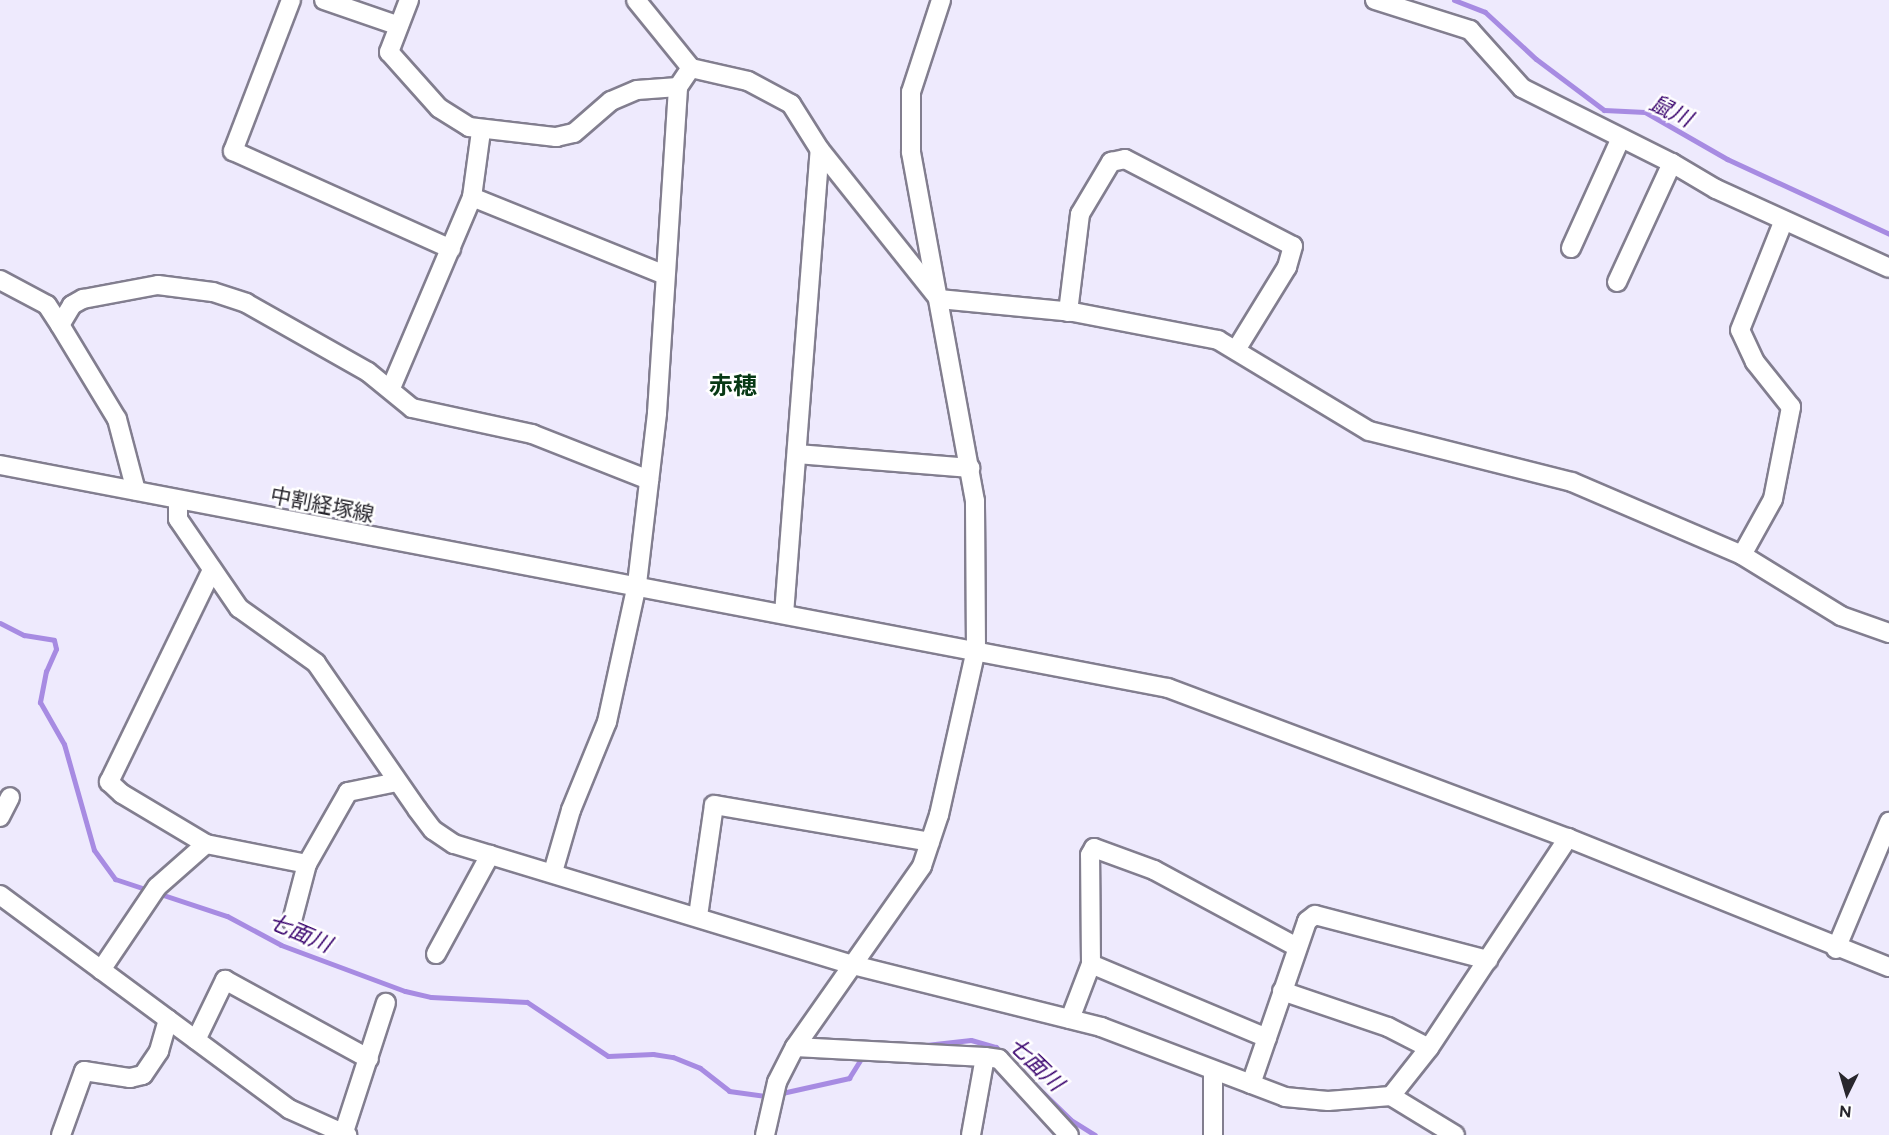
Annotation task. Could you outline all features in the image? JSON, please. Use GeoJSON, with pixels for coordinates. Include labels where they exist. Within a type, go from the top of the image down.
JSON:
{"type":"FeatureCollection","features":[{"type":"Feature","properties":{"kind":"street"},"geometry":{"type":"LineString","coordinates":[[291,0],[233,151],[451,249]]}},
{"type":"Feature","properties":{"kind":"street"},"geometry":{"type":"LineString","coordinates":[[324,0],[399,27]]}},
{"type":"Feature","properties":{"kind":"street"},"geometry":{"type":"LineString","coordinates":[[410,0],[389,52],[439,108],[481,131],[556,137],[574,133],[611,101],[637,90],[678,87]]}},
{"type":"Feature","properties":{"kind":"street"},"geometry":{"type":"LineString","coordinates":[[636,0],[691,68],[748,81],[782,97],[791,104],[820,150],[939,299],[1068,312],[1218,340],[1369,431],[1572,482],[1742,555],[1841,616],[1889,633]]}},
{"type":"Feature","properties":{"kind":"street"},"geometry":{"type":"LineString","coordinates":[[765,1135],[777,1082],[795,1047],[922,866],[956,746],[976,649],[975,501],[911,152],[910,92],[941,0]]}},
{"type":"Feature","properties":{"kind":"street"},"geometry":{"type":"LineString","coordinates":[[1375,0],[1470,30],[1522,88],[1620,140],[1672,163],[1716,189],[1889,268]]}},
{"type":"Feature","properties":{"kind":"street"},"geometry":{"type":"LineString","coordinates":[[553,872],[571,810],[607,722],[637,584],[649,480],[678,87],[691,68]]}},
{"type":"Feature","properties":{"kind":"street"},"geometry":{"type":"LineString","coordinates":[[390,388],[472,197],[481,131]]}},
{"type":"Feature","properties":{"kind":"street"},"geometry":{"type":"LineString","coordinates":[[1571,248],[1620,140]]}},
{"type":"Feature","properties":{"kind":"street"},"geometry":{"type":"LineString","coordinates":[[784,614],[820,150]]}},
{"type":"Feature","properties":{"kind":"street"},"geometry":{"type":"LineString","coordinates":[[1068,312],[1080,214],[1111,162],[1125,159],[1293,246],[1287,267],[1236,350]]}},
{"type":"Feature","properties":{"kind":"street"},"geometry":{"type":"LineString","coordinates":[[1617,282],[1672,163]]}},
{"type":"Feature","properties":{"kind":"street"},"geometry":{"type":"LineString","coordinates":[[472,197],[665,275]]}},
{"type":"Feature","properties":{"kind":"street"},"geometry":{"type":"LineString","coordinates":[[1742,555],[1773,499],[1791,407],[1755,362],[1740,330],[1784,220]]}},
{"type":"Feature","properties":{"kind":"street"},"geometry":{"type":"LineString","coordinates":[[0,280],[40,299],[60,325],[117,419],[136,491]]}},
{"type":"Feature","properties":{"kind":"street"},"geometry":{"type":"LineString","coordinates":[[60,325],[72,305],[82,298],[158,285],[189,287],[246,303],[390,388],[412,408],[532,434],[649,480]]}},
{"type":"Feature","properties":{"kind":"street"},"geometry":{"type":"LineString","coordinates":[[797,454],[970,468]]}},
{"type":"Feature","properties":{"kind":"street","name":"中割経塚線"},"geometry":{"type":"LineString","coordinates":[[0,465],[477,559],[637,584],[1168,687],[1568,838],[1836,949],[1889,968]]}},
{"type":"Feature","properties":{"kind":"street"},"geometry":{"type":"LineString","coordinates":[[178,500],[178,519],[239,608],[316,663],[397,782],[433,830],[454,844],[553,872],[853,965],[1128,1035],[1213,1072],[1285,1096],[1328,1101],[1391,1096],[1455,1135]]}},
{"type":"Feature","properties":{"kind":"street"},"geometry":{"type":"LineString","coordinates":[[212,570],[109,782],[122,794],[206,844],[307,864]]}},
{"type":"Feature","properties":{"kind":"street"},"geometry":{"type":"LineString","coordinates":[[292,921],[307,864],[348,792],[397,782]]}},
{"type":"Feature","properties":{"kind":"street"},"geometry":{"type":"LineString","coordinates":[[0,817],[10,798]]}},
{"type":"Feature","properties":{"kind":"street"},"geometry":{"type":"LineString","coordinates":[[698,916],[714,805],[930,842]]}},
{"type":"Feature","properties":{"kind":"street"},"geometry":{"type":"LineString","coordinates":[[1836,949],[1889,822]]}},
{"type":"Feature","properties":{"kind":"street"},"geometry":{"type":"LineString","coordinates":[[1391,1096],[1429,1048],[1568,838]]}},
{"type":"Feature","properties":{"kind":"street"},"geometry":{"type":"LineString","coordinates":[[101,970],[157,887],[206,844]]}},
{"type":"Feature","properties":{"kind":"street"},"geometry":{"type":"LineString","coordinates":[[1070,1019],[1091,964],[1090,855],[1094,848],[1154,870],[1298,947]]}},
{"type":"Feature","properties":{"kind":"street"},"geometry":{"type":"LineString","coordinates":[[436,954],[490,855]]}},
{"type":"Feature","properties":{"kind":"street"},"geometry":{"type":"LineString","coordinates":[[0,895],[289,1109],[344,1135],[386,1003]]}},
{"type":"Feature","properties":{"kind":"street"},"geometry":{"type":"LineString","coordinates":[[1251,1084],[1307,921],[1323,915],[1431,948],[1488,960]]}},
{"type":"Feature","properties":{"kind":"street"},"geometry":{"type":"LineString","coordinates":[[1091,964],[1267,1038]]}},
{"type":"Feature","properties":{"kind":"street"},"geometry":{"type":"LineString","coordinates":[[196,1040],[225,980],[369,1059]]}},
{"type":"Feature","properties":{"kind":"street"},"geometry":{"type":"LineString","coordinates":[[1282,991],[1388,1027],[1429,1048]]}},
{"type":"Feature","properties":{"kind":"street"},"geometry":{"type":"LineString","coordinates":[[61,1135],[84,1071],[130,1078],[143,1075],[159,1051],[168,1018]]}},
{"type":"Feature","properties":{"kind":"street"},"geometry":{"type":"LineString","coordinates":[[795,1047],[999,1059],[1070,1135]]}},
{"type":"Feature","properties":{"kind":"street"},"geometry":{"type":"LineString","coordinates":[[970,1135],[985,1057]]}},
{"type":"Feature","properties":{"kind":"street"},"geometry":{"type":"LineString","coordinates":[[1213,1072],[1213,1135]]}},
{"type":"Feature","properties":{"kind":"waterway","name":"鼠川"},"geometry":{"type":"LineString","coordinates":[[1454,0],[1485,12],[1536,59],[1604,110],[1645,112],[1727,159],[1889,234]]}},
{"type":"Feature","properties":{"kind":"waterway","name":"七面川"},"geometry":{"type":"LineString","coordinates":[[0,623],[24,635],[54,640],[56,649],[46,671],[40,702],[64,744],[94,850],[115,879],[227,916],[281,945],[405,991],[431,997],[527,1002],[608,1056],[653,1054],[673,1057],[700,1068],[729,1091],[766,1096]]}},
{"type":"Feature","properties":{"kind":"waterway","name":"七面川"},"geometry":{"type":"LineString","coordinates":[[926,1045],[971,1040],[996,1047],[1002,1053]]}},
{"type":"Feature","properties":{"kind":"waterway","name":"七面川"},"geometry":{"type":"LineString","coordinates":[[782,1093],[849,1078],[862,1057]]}},
{"type":"Feature","properties":{"kind":"waterway","name":"七面川"},"geometry":{"type":"LineString","coordinates":[[1037,1087],[1071,1120],[1095,1135]]}},
{"type":"Feature","properties":{"kind":"district","name":"赤穂"},"geometry":{"type":"Point","coordinates":[733,386]}}]}
